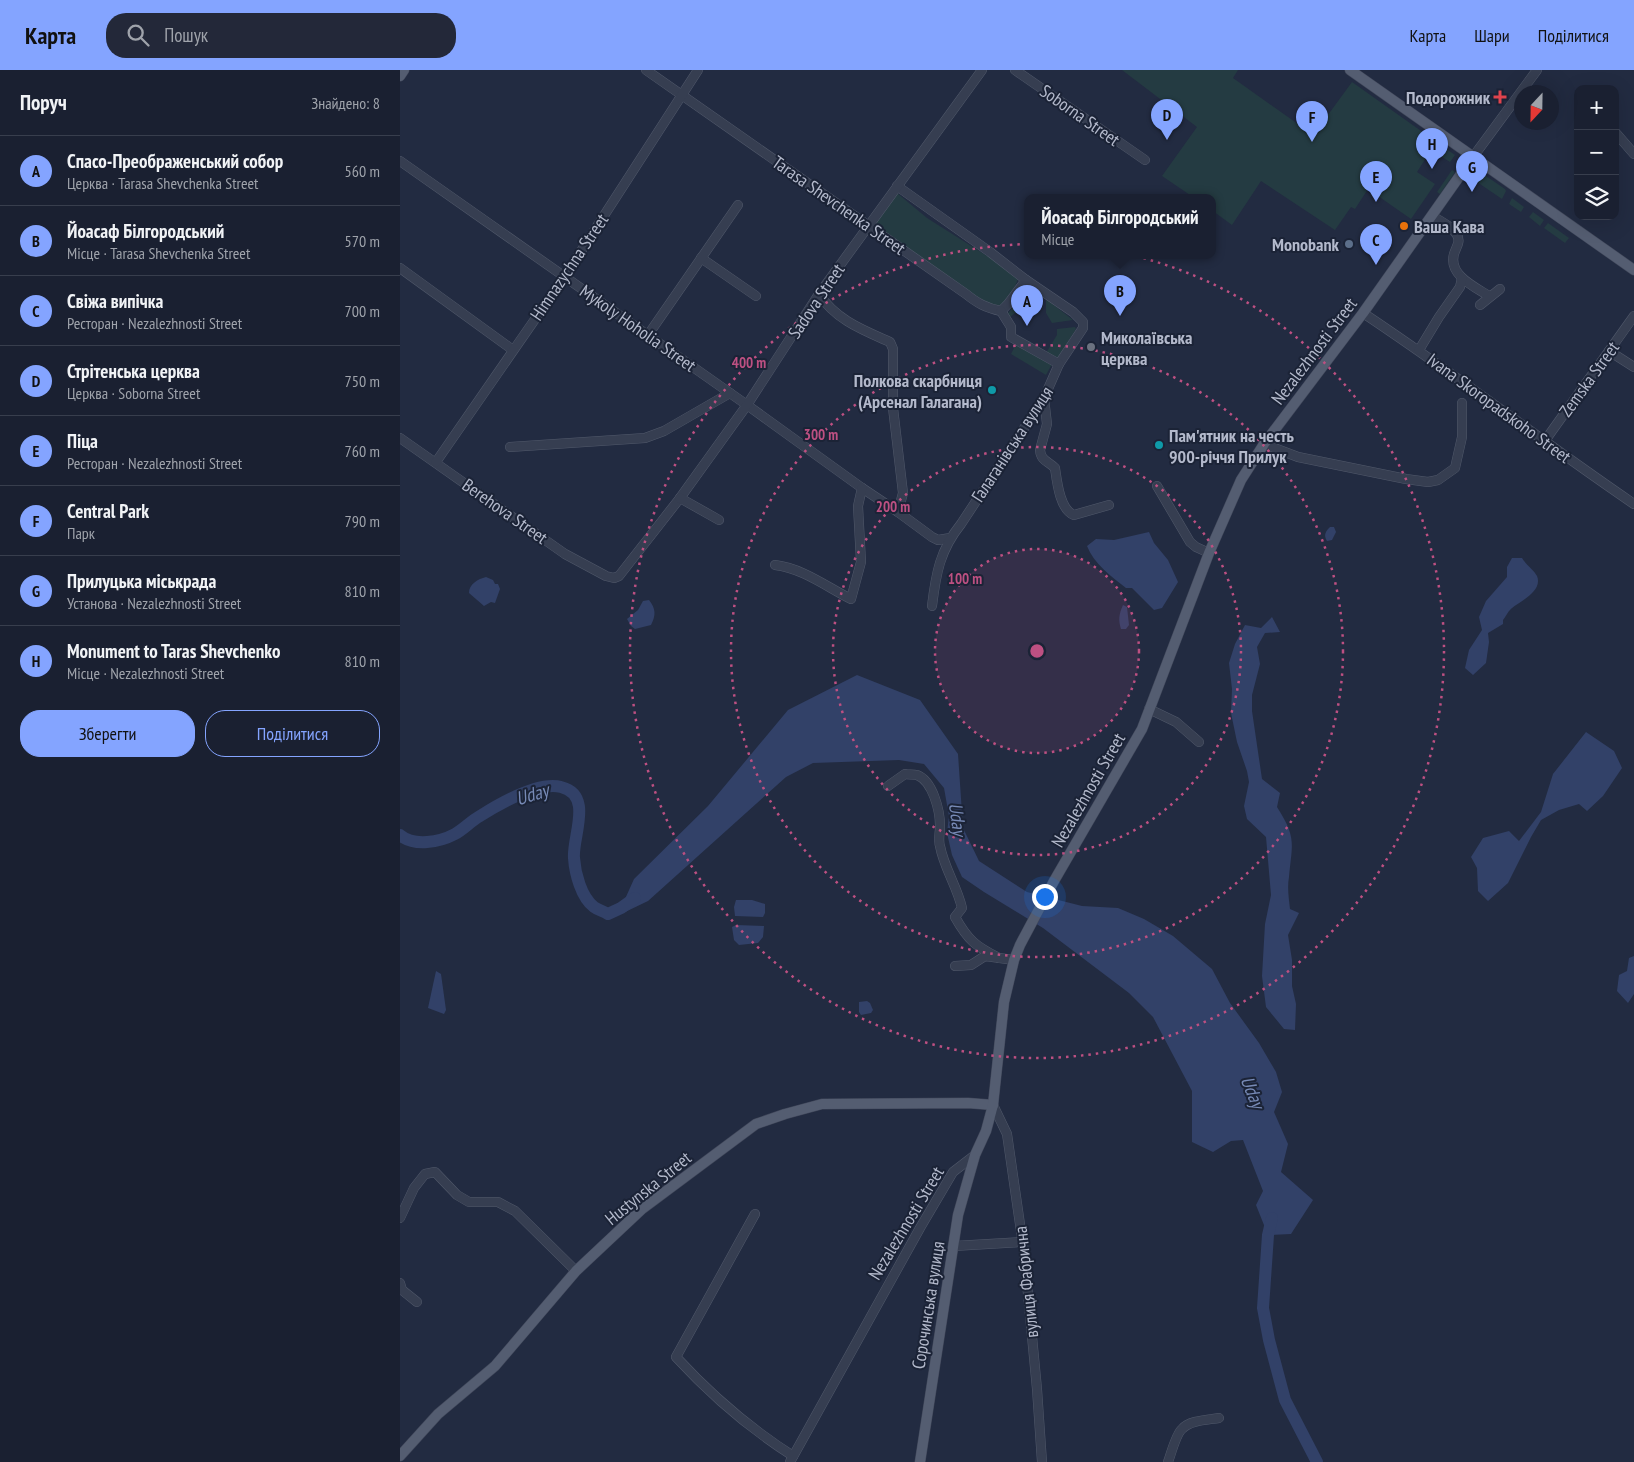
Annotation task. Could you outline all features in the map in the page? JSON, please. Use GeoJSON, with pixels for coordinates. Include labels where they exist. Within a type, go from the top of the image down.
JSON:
{"type":"FeatureCollection","features":[{"type":"Feature","properties":{"kind":"main road"},"geometry":{"type":"LineString","coordinates":[[400,76],[404,70]]}},
{"type":"Feature","properties":{"kind":"main road"},"geometry":{"type":"LineString","coordinates":[[1350,70],[1634,270]]}},
{"type":"Feature","properties":{"kind":"main road","name":"Nezalezhnosti Street"},"geometry":{"type":"LineString","coordinates":[[975,1155],[986,1131],[992,1105],[1004,1002],[1014,960],[1054,881],[1142,729],[1209,553],[1241,480],[1264,444],[1364,312],[1473,157]]}},
{"type":"Feature","properties":{"kind":"main road","name":"Hustynska Street"},"geometry":{"type":"LineString","coordinates":[[400,1456],[438,1414],[495,1366],[576,1271],[642,1209],[756,1124],[822,1104],[968,1102],[992,1105]]}},
{"type":"Feature","properties":{"kind":"main road","name":"Сорочинська вулиця"},"geometry":{"type":"LineString","coordinates":[[920,1462],[958,1215],[975,1155]]}},
{"type":"Feature","properties":{"kind":"street","name":"Tarasa Shevchenka Street"},"geometry":{"type":"LineString","coordinates":[[646,70],[977,303],[1000,311]]}},
{"type":"Feature","properties":{"kind":"street","name":"Himnazychna Street"},"geometry":{"type":"LineString","coordinates":[[436,462],[565,276],[698,70]]}},
{"type":"Feature","properties":{"kind":"street","name":"Sadova Street"},"geometry":{"type":"LineString","coordinates":[[614,578],[624,572],[680,498],[747,405],[819,294],[982,70]]}},
{"type":"Feature","properties":{"kind":"street","name":"Soborna Street"},"geometry":{"type":"LineString","coordinates":[[1015,70],[1145,160]]}},
{"type":"Feature","properties":{"kind":"street"},"geometry":{"type":"LineString","coordinates":[[1473,157],[1537,70]]}},
{"type":"Feature","properties":{"kind":"street"},"geometry":{"type":"LineString","coordinates":[[1619,137],[1634,154]]}},
{"type":"Feature","properties":{"kind":"street","name":"Mykoly Hoholia Street"},"geometry":{"type":"LineString","coordinates":[[400,161],[648,334],[932,537],[938,540],[950,538]]}},
{"type":"Feature","properties":{"kind":"street"},"geometry":{"type":"LineString","coordinates":[[897,186],[1026,280],[1008,304],[1000,311],[1011,328],[1011,337],[1059,364]]}},
{"type":"Feature","properties":{"kind":"street"},"geometry":{"type":"LineString","coordinates":[[648,334],[738,205]]}},
{"type":"Feature","properties":{"kind":"street"},"geometry":{"type":"LineString","coordinates":[[1432,216],[1457,233],[1459,240],[1454,255],[1454,266],[1462,278],[1489,296]]}},
{"type":"Feature","properties":{"kind":"street"},"geometry":{"type":"LineString","coordinates":[[701,258],[756,296]]}},
{"type":"Feature","properties":{"kind":"street"},"geometry":{"type":"LineString","coordinates":[[400,268],[513,350]]}},
{"type":"Feature","properties":{"kind":"street"},"geometry":{"type":"LineString","coordinates":[[1419,350],[1460,287],[1462,278]]}},
{"type":"Feature","properties":{"kind":"street","name":"Галаганівська вулиця"},"geometry":{"type":"LineString","coordinates":[[932,606],[938,568],[950,538],[1044,398],[1059,364],[1083,328],[1083,322],[1073,312],[1026,280]]}},
{"type":"Feature","properties":{"kind":"street"},"geometry":{"type":"LineString","coordinates":[[1480,305],[1500,289]]}},
{"type":"Feature","properties":{"kind":"street"},"geometry":{"type":"LineString","coordinates":[[819,294],[826,305],[849,324],[890,342],[893,349],[895,430],[903,493],[898,512]]}},
{"type":"Feature","properties":{"kind":"street","name":"Ivana Skoropadskoho Street"},"geometry":{"type":"LineString","coordinates":[[1364,312],[1544,442],[1634,504]]}},
{"type":"Feature","properties":{"kind":"street","name":"Zemska Street"},"geometry":{"type":"LineString","coordinates":[[1544,442],[1634,316]]}},
{"type":"Feature","properties":{"kind":"street"},"geometry":{"type":"LineString","coordinates":[[1609,351],[1634,367]]}},
{"type":"Feature","properties":{"kind":"street"},"geometry":{"type":"LineString","coordinates":[[510,447],[645,438],[664,431],[730,393]]}},
{"type":"Feature","properties":{"kind":"street"},"geometry":{"type":"LineString","coordinates":[[1044,398],[1047,424],[1040,450],[1041,455],[1043,460],[1055,468],[1058,492],[1068,512],[1074,515],[1109,505]]}},
{"type":"Feature","properties":{"kind":"street"},"geometry":{"type":"LineString","coordinates":[[1264,444],[1298,457],[1406,479],[1428,482],[1438,480],[1455,468],[1462,437],[1462,403]]}},
{"type":"Feature","properties":{"kind":"street","name":"Berehova Street"},"geometry":{"type":"LineString","coordinates":[[400,438],[565,554],[606,576],[614,578]]}},
{"type":"Feature","properties":{"kind":"street"},"geometry":{"type":"LineString","coordinates":[[1157,486],[1190,542],[1209,553]]}},
{"type":"Feature","properties":{"kind":"street"},"geometry":{"type":"LineString","coordinates":[[775,565],[786,566],[806,575],[851,600],[861,562],[858,506],[862,488]]}},
{"type":"Feature","properties":{"kind":"street"},"geometry":{"type":"LineString","coordinates":[[680,498],[719,520]]}},
{"type":"Feature","properties":{"kind":"street"},"geometry":{"type":"LineString","coordinates":[[1149,709],[1176,722],[1199,742]]}},
{"type":"Feature","properties":{"kind":"street"},"geometry":{"type":"LineString","coordinates":[[888,786],[905,774],[917,775],[927,783],[936,804],[940,825],[939,844],[947,871],[959,893],[962,908],[956,917],[962,930],[978,948],[999,958]]}},
{"type":"Feature","properties":{"kind":"street"},"geometry":{"type":"LineString","coordinates":[[955,966],[971,965],[985,956],[1014,960]]}},
{"type":"Feature","properties":{"kind":"street","name":"вулиця Фабрична"},"geometry":{"type":"LineString","coordinates":[[992,1105],[1007,1134],[1022,1242],[1037,1389],[1042,1462]]}},
{"type":"Feature","properties":{"kind":"street","name":"Nezalezhnosti Street"},"geometry":{"type":"LineString","coordinates":[[791,1459],[915,1236],[953,1172],[975,1155]]}},
{"type":"Feature","properties":{"kind":"street"},"geometry":{"type":"LineString","coordinates":[[400,1218],[414,1188],[425,1174],[435,1172],[457,1195],[469,1202],[498,1202],[515,1211],[576,1271]]}},
{"type":"Feature","properties":{"kind":"street"},"geometry":{"type":"LineString","coordinates":[[755,1214],[676,1357],[729,1410],[791,1459]]}},
{"type":"Feature","properties":{"kind":"street"},"geometry":{"type":"LineString","coordinates":[[954,1246],[1022,1242]]}},
{"type":"Feature","properties":{"kind":"street"},"geometry":{"type":"LineString","coordinates":[[401,1289],[417,1302]]}},
{"type":"Feature","properties":{"kind":"street"},"geometry":{"type":"LineString","coordinates":[[1168,1462],[1180,1430],[1203,1420],[1219,1418]]}},
{"type":"Feature","properties":{"kind":"shaded area"},"geometry":{"type":"Polygon","coordinates":[[[1122,70],[1238,70],[1233,78],[1312,134],[1314,134],[1352,82],[1455,155],[1450,162],[1431,150],[1417,172],[1435,184],[1411,219],[1368,189],[1355,209],[1351,207],[1335,230],[1261,181],[1232,225],[1216,213],[1216,194],[1189,194],[1162,176],[1197,127],[1122,70]]]}},
{"type":"Feature","properties":{"kind":"shaded area"},"geometry":{"type":"Polygon","coordinates":[[[1452,170],[1455,172],[1440,194],[1437,192],[1452,170]]]}},
{"type":"Feature","properties":{"kind":"shaded area"},"geometry":{"type":"Polygon","coordinates":[[[1483,174],[1505,189],[1506,191],[1502,199],[1477,182],[1483,174]]]}},
{"type":"Feature","properties":{"kind":"shaded area"},"geometry":{"type":"Polygon","coordinates":[[[897,193],[927,218],[1006,268],[1018,279],[1008,299],[994,307],[988,306],[875,226],[881,214],[897,193]]]}},
{"type":"Feature","properties":{"kind":"shaded area"},"geometry":{"type":"Polygon","coordinates":[[[1512,198],[1524,207],[1521,212],[1509,204],[1512,198]]]}},
{"type":"Feature","properties":{"kind":"shaded area"},"geometry":{"type":"Polygon","coordinates":[[[1533,212],[1544,220],[1540,226],[1529,217],[1533,212]]]}},
{"type":"Feature","properties":{"kind":"shaded area"},"geometry":{"type":"Polygon","coordinates":[[[1548,223],[1569,238],[1565,243],[1544,228],[1548,223]]]}},
{"type":"Feature","properties":{"kind":"shaded area"},"geometry":{"type":"Polygon","coordinates":[[[1033,291],[1042,297],[1040,309],[1024,308],[1010,317],[1007,314],[1027,293],[1033,291]]]}},
{"type":"Feature","properties":{"kind":"shaded area"},"geometry":{"type":"Polygon","coordinates":[[[1046,299],[1073,320],[1052,323],[1046,313],[1046,299]]]}},
{"type":"Feature","properties":{"kind":"shaded area"},"geometry":{"type":"Polygon","coordinates":[[[1075,327],[1076,329],[1057,360],[1046,353],[1057,335],[1057,329],[1075,327]]]}},
{"type":"Feature","properties":{"kind":"shaded area"},"geometry":{"type":"Polygon","coordinates":[[[1017,342],[1052,364],[1046,375],[1011,354],[1017,342]]]}},
{"type":"Feature","properties":{"kind":"water"},"geometry":{"type":"Polygon","coordinates":[[[1330,527],[1334,527],[1336,532],[1332,540],[1327,541],[1325,533],[1330,527]]]}},
{"type":"Feature","properties":{"kind":"water"},"geometry":{"type":"Polygon","coordinates":[[[1149,532],[1154,543],[1168,560],[1178,582],[1162,608],[1154,610],[1132,588],[1126,588],[1104,569],[1094,558],[1087,546],[1096,539],[1114,540],[1149,532]]]}},
{"type":"Feature","properties":{"kind":"water"},"geometry":{"type":"Polygon","coordinates":[[[1512,558],[1522,558],[1537,576],[1537,586],[1530,595],[1510,610],[1503,620],[1503,624],[1488,633],[1489,642],[1486,663],[1473,675],[1465,668],[1469,650],[1482,630],[1479,617],[1486,601],[1507,577],[1507,567],[1512,558]]]}},
{"type":"Feature","properties":{"kind":"water"},"geometry":{"type":"Polygon","coordinates":[[[486,577],[493,580],[495,584],[498,584],[500,589],[495,603],[491,602],[484,606],[469,593],[469,590],[474,582],[486,577]]]}},
{"type":"Feature","properties":{"kind":"water"},"geometry":{"type":"Polygon","coordinates":[[[649,600],[655,612],[651,625],[635,629],[627,619],[638,610],[643,601],[649,600]]]}},
{"type":"Feature","properties":{"kind":"water"},"geometry":{"type":"Polygon","coordinates":[[[1123,605],[1127,607],[1129,625],[1126,629],[1121,629],[1119,623],[1123,605]]]}},
{"type":"Feature","properties":{"kind":"water"},"geometry":{"type":"Polygon","coordinates":[[[1272,617],[1280,632],[1265,633],[1257,647],[1260,664],[1252,695],[1252,711],[1262,779],[1280,793],[1277,807],[1288,826],[1292,841],[1288,885],[1290,909],[1299,913],[1288,935],[1292,960],[1292,986],[1296,1004],[1295,1030],[1284,1029],[1266,1007],[1262,976],[1265,924],[1271,895],[1266,837],[1247,819],[1244,806],[1249,782],[1237,742],[1231,713],[1232,689],[1229,663],[1235,644],[1245,625],[1261,628],[1272,617]]]}},
{"type":"Feature","properties":{"kind":"water"},"geometry":{"type":"Polygon","coordinates":[[[857,675],[920,700],[958,754],[963,828],[979,861],[1027,892],[1082,906],[1118,908],[1144,919],[1173,936],[1212,969],[1230,1003],[1259,1043],[1276,1072],[1282,1092],[1274,1112],[1288,1144],[1281,1172],[1313,1200],[1291,1234],[1268,1235],[1256,1205],[1263,1191],[1243,1140],[1231,1141],[1213,1152],[1192,1142],[1192,1091],[1153,1017],[1129,993],[1043,928],[962,877],[952,855],[947,833],[949,816],[944,788],[924,764],[899,760],[813,763],[786,777],[648,901],[623,913],[621,908],[634,879],[708,806],[788,710],[857,675]]]}},
{"type":"Feature","properties":{"kind":"water"},"geometry":{"type":"Polygon","coordinates":[[[1586,732],[1614,751],[1622,768],[1603,796],[1587,811],[1579,804],[1559,810],[1541,820],[1508,883],[1488,901],[1478,891],[1477,868],[1471,857],[1483,838],[1509,831],[1519,841],[1541,812],[1553,774],[1586,732]]]}},
{"type":"Feature","properties":{"kind":"water"},"geometry":{"type":"Polygon","coordinates":[[[736,900],[752,900],[765,904],[763,917],[735,916],[734,907],[736,900]]]}},
{"type":"Feature","properties":{"kind":"water"},"geometry":{"type":"Polygon","coordinates":[[[736,925],[764,926],[763,937],[758,943],[739,945],[734,940],[732,927],[736,925]]]}},
{"type":"Feature","properties":{"kind":"water"},"geometry":{"type":"Polygon","coordinates":[[[1634,956],[1634,994],[1628,1003],[1617,991],[1619,975],[1627,971],[1629,958],[1634,956]]]}},
{"type":"Feature","properties":{"kind":"water"},"geometry":{"type":"Polygon","coordinates":[[[436,971],[441,974],[446,1010],[444,1014],[428,1008],[436,971]]]}},
{"type":"Feature","properties":{"kind":"water"},"geometry":{"type":"Polygon","coordinates":[[[867,1001],[873,1010],[871,1013],[861,1015],[859,1012],[859,1002],[867,1001]]]}},
{"type":"Feature","properties":{"kind":"waterway","name":"Uday"},"geometry":{"type":"LineString","coordinates":[[400,835],[406,839],[420,842],[442,839],[455,834],[488,811],[519,795],[542,787],[561,787],[571,791],[577,799],[579,807],[574,858],[577,877],[589,903],[608,914],[635,898]]}},
{"type":"Feature","properties":{"kind":"waterway","name":"Uday"},"geometry":{"type":"LineString","coordinates":[[1272,1218],[1268,1235],[1263,1308],[1269,1340],[1285,1400],[1317,1462]]}},
{"type":"Feature","properties":{"kind":"place","name":"Подорожник"},"geometry":{"type":"Point","coordinates":[1500,97]}},
{"type":"Feature","properties":{"kind":"place","name":"Стрітенська церква"},"geometry":{"type":"Point","coordinates":[1167,140]}},
{"type":"Feature","properties":{"kind":"place","name":"Central Park"},"geometry":{"type":"Point","coordinates":[1312,142]}},
{"type":"Feature","properties":{"kind":"place","name":"Monument to Taras Shevchenko"},"geometry":{"type":"Point","coordinates":[1432,169]}},
{"type":"Feature","properties":{"kind":"place","name":"Прилуцька міськрада"},"geometry":{"type":"Point","coordinates":[1472,192]}},
{"type":"Feature","properties":{"kind":"place","name":"Піца"},"geometry":{"type":"Point","coordinates":[1376,202]}},
{"type":"Feature","properties":{"kind":"place","name":"Ваша Кава"},"geometry":{"type":"Point","coordinates":[1404,226]}},
{"type":"Feature","properties":{"kind":"place","name":"Monobank"},"geometry":{"type":"Point","coordinates":[1349,244]}},
{"type":"Feature","properties":{"kind":"place","name":"Свіжа випічка"},"geometry":{"type":"Point","coordinates":[1376,265]}},
{"type":"Feature","properties":{"kind":"place","name":"Йоасаф Білгородський"},"geometry":{"type":"Point","coordinates":[1120,316]}},
{"type":"Feature","properties":{"kind":"place","name":"Спасо-Преображенський собор"},"geometry":{"type":"Point","coordinates":[1027,326]}},
{"type":"Feature","properties":{"kind":"place","name":"Миколаївська церква"},"geometry":{"type":"Point","coordinates":[1091,347]}},
{"type":"Feature","properties":{"kind":"place","name":"Полкова скарбниця (Арсенал Галагана)"},"geometry":{"type":"Point","coordinates":[992,390]}},
{"type":"Feature","properties":{"kind":"place","name":"Пам'ятник на честь 900-річчя Прилук"},"geometry":{"type":"Point","coordinates":[1159,445]}}]}
